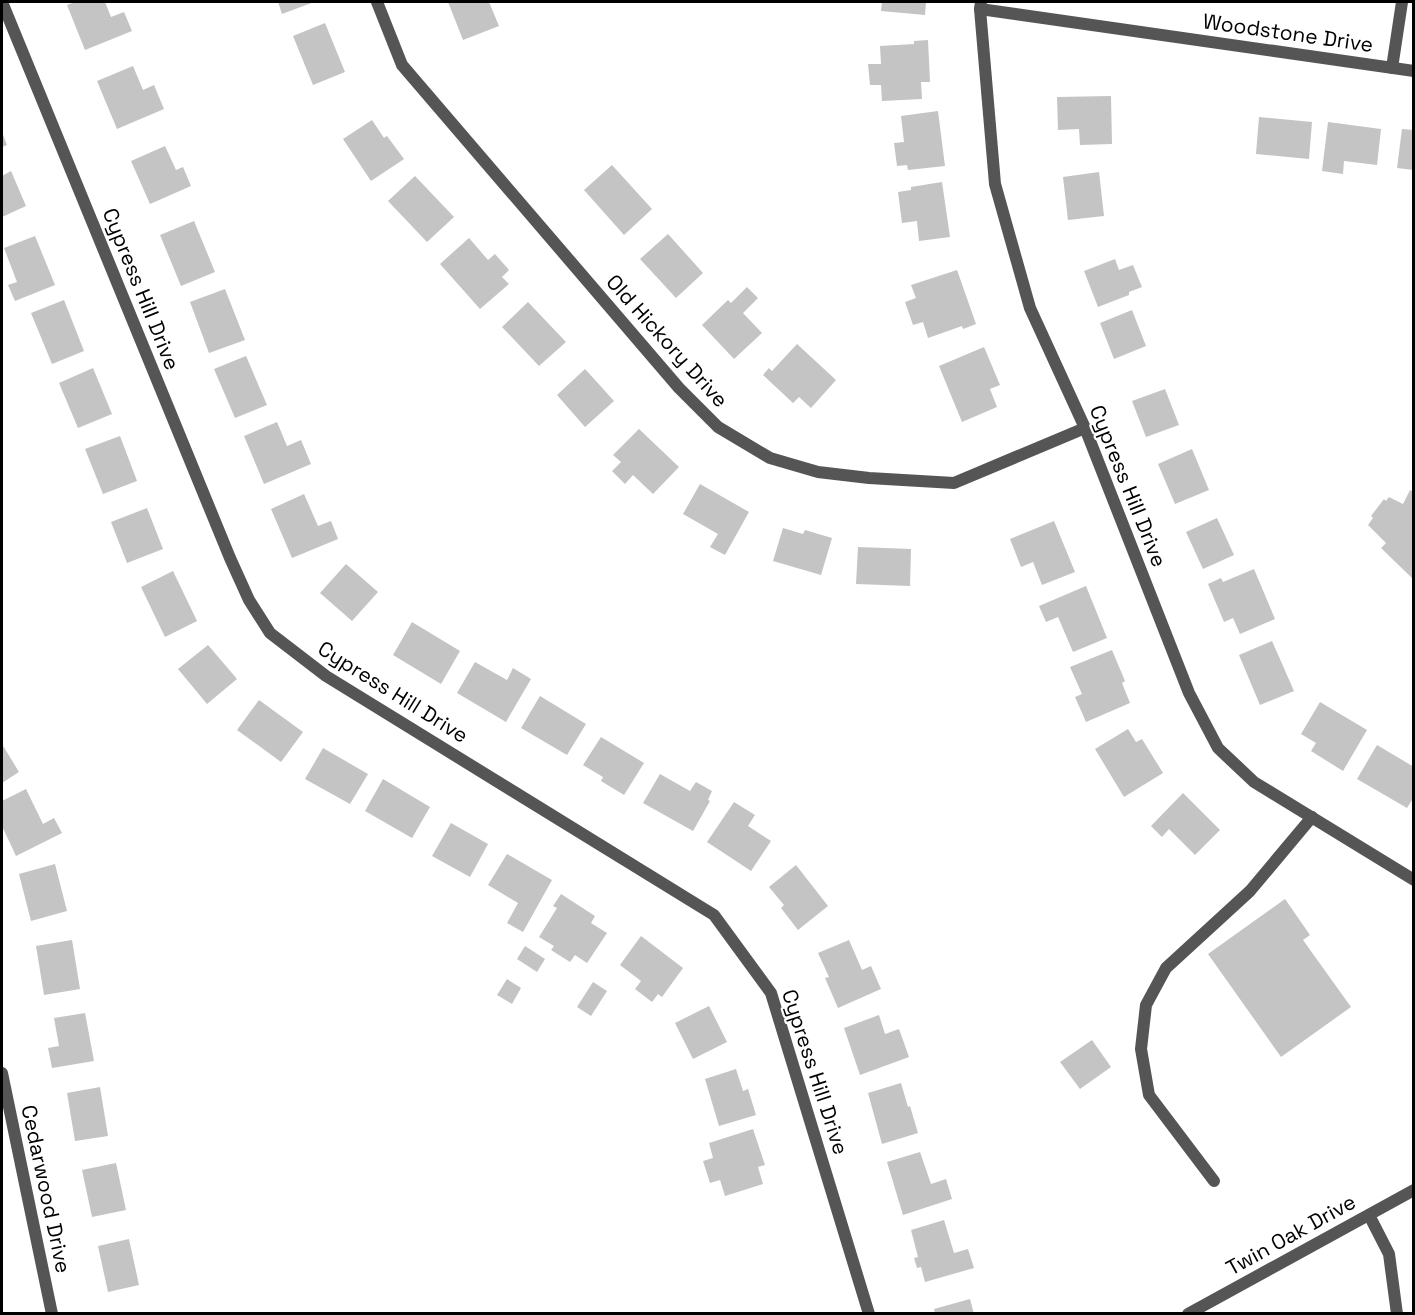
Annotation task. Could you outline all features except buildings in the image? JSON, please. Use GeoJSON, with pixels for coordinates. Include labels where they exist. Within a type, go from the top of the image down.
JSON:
{"type":"FeatureCollection","features":[{"type":"Feature","properties":{"kind":"street","name":"Cypress Hill Drive"},"geometry":{"type":"LineString","coordinates":[[2,2],[230,558],[249,600],[270,633],[326,676],[714,915],[771,993],[869,1314]]}},
{"type":"Feature","properties":{"kind":"street","name":"Old Hickory Drive"},"geometry":{"type":"LineString","coordinates":[[377,2],[402,65],[679,388],[718,427],[759,452],[770,458],[818,472],[869,478],[954,483],[1085,428]]}},
{"type":"Feature","properties":{"kind":"street"},"geometry":{"type":"LineString","coordinates":[[1392,68],[1402,2]]}},
{"type":"Feature","properties":{"kind":"street","name":"Cypress Hill Drive"},"geometry":{"type":"LineString","coordinates":[[980,5],[995,184],[1030,308],[1085,428],[1190,693],[1218,748],[1254,782],[1413,880]]}},
{"type":"Feature","properties":{"kind":"street","name":"Woodstone Drive"},"geometry":{"type":"LineString","coordinates":[[980,5],[1413,70]]}},
{"type":"Feature","properties":{"kind":"street"},"geometry":{"type":"LineString","coordinates":[[1214,1181],[1149,1095],[1141,1049],[1146,1005],[1166,968],[1250,891],[1312,817]]}},
{"type":"Feature","properties":{"kind":"street","name":"Cedarwood Drive"},"geometry":{"type":"LineString","coordinates":[[2,1073],[52,1314]]}},
{"type":"Feature","properties":{"kind":"street","name":"Twin Oak Drive"},"geometry":{"type":"LineString","coordinates":[[1188,1314],[1413,1190]]}},
{"type":"Feature","properties":{"kind":"street"},"geometry":{"type":"LineString","coordinates":[[1369,1215],[1389,1254],[1397,1314]]}}]}
